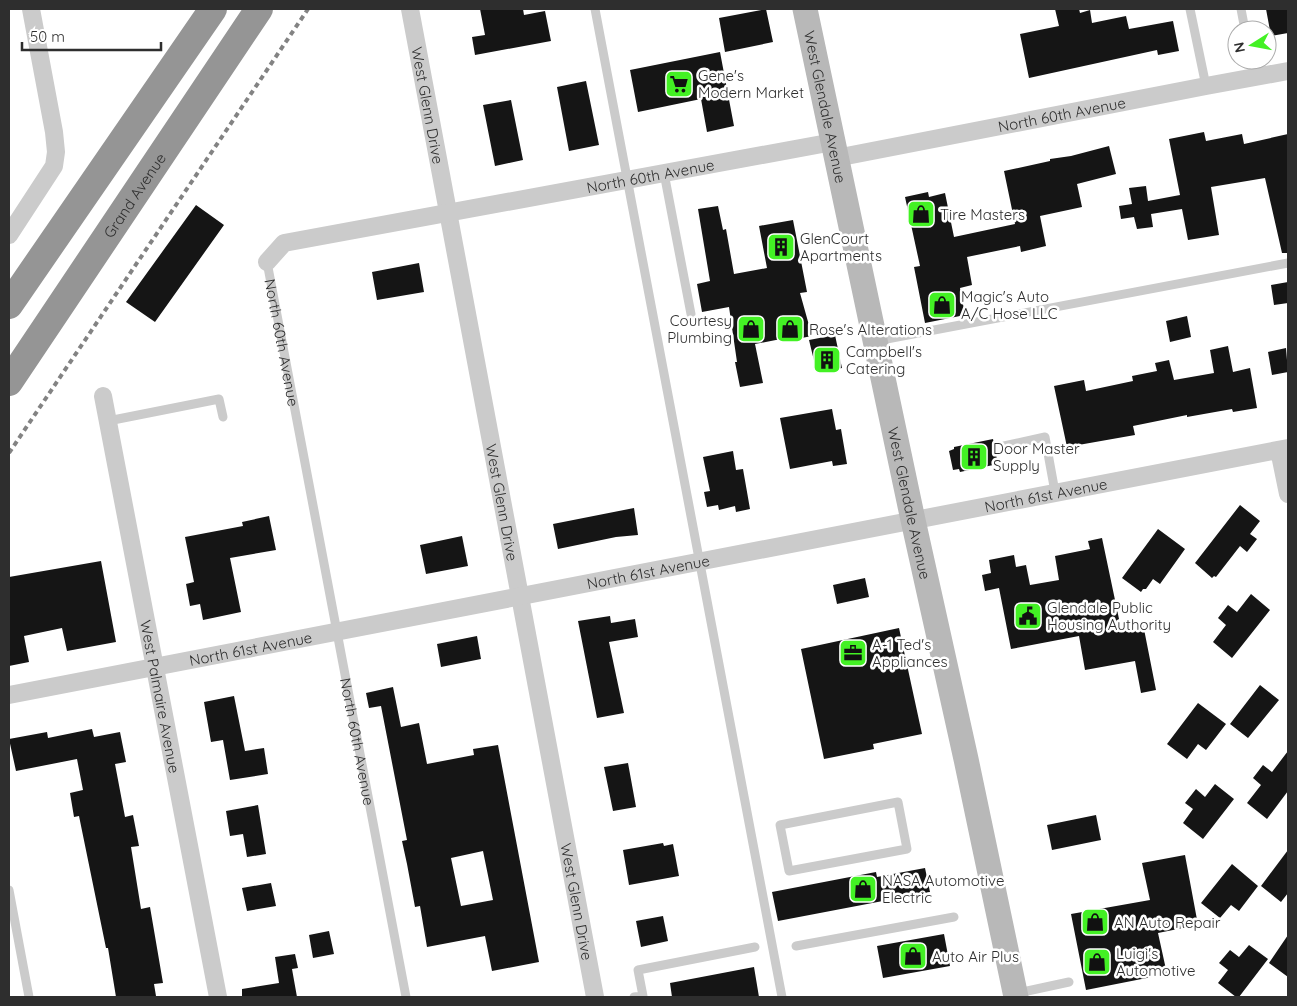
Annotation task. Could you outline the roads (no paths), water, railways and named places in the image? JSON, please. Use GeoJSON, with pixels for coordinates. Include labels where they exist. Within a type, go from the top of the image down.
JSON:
{"type":"FeatureCollection","features":[{"type":"Feature","properties":{"kind":"highway"},"geometry":{"type":"LineString","coordinates":[[9,305],[213,9]]}},
{"type":"Feature","properties":{"kind":"highway","name":"Grand Avenue"},"geometry":{"type":"LineString","coordinates":[[9,382],[259,9]]}},
{"type":"Feature","properties":{"kind":"main road","name":"West Glendale Avenue"},"geometry":{"type":"LineString","coordinates":[[804,9],[1015,995]]}},
{"type":"Feature","properties":{"kind":"street"},"geometry":{"type":"LineString","coordinates":[[9,235],[48,177],[54,166],[56,152],[31,9]]}},
{"type":"Feature","properties":{"kind":"street","name":"West Glenn Drive"},"geometry":{"type":"LineString","coordinates":[[410,9],[595,997]]}},
{"type":"Feature","properties":{"kind":"street","name":"North 60th Avenue"},"geometry":{"type":"LineString","coordinates":[[267,262],[284,244],[449,213],[664,173],[834,150],[1288,72]]}},
{"type":"Feature","properties":{"kind":"street","name":"West Palmaire Avenue"},"geometry":{"type":"LineString","coordinates":[[103,396],[218,997]]}},
{"type":"Feature","properties":{"kind":"street"},"geometry":{"type":"LineString","coordinates":[[1284,449],[1288,494]]}},
{"type":"Feature","properties":{"kind":"street","name":"North 61st Avenue"},"geometry":{"type":"LineString","coordinates":[[9,694],[1284,449]]}},
{"type":"Feature","properties":{"kind":"lane"},"geometry":{"type":"LineString","coordinates":[[596,9],[782,997]]}},
{"type":"Feature","properties":{"kind":"lane"},"geometry":{"type":"LineString","coordinates":[[1190,9],[1206,86]]}},
{"type":"Feature","properties":{"kind":"lane"},"geometry":{"type":"LineString","coordinates":[[1254,70],[1255,77]]}},
{"type":"Feature","properties":{"kind":"lane"},"geometry":{"type":"LineString","coordinates":[[664,173],[691,314]]}},
{"type":"Feature","properties":{"kind":"lane","name":"North 60th Avenue"},"geometry":{"type":"LineString","coordinates":[[267,262],[406,997]]}},
{"type":"Feature","properties":{"kind":"lane"},"geometry":{"type":"LineString","coordinates":[[876,341],[1288,263]]}},
{"type":"Feature","properties":{"kind":"lane"},"geometry":{"type":"LineString","coordinates":[[108,421],[219,399],[223,417]]}},
{"type":"Feature","properties":{"kind":"lane"},"geometry":{"type":"LineString","coordinates":[[1004,446],[1045,437],[1055,492]]}},
{"type":"Feature","properties":{"kind":"lane"},"geometry":{"type":"LineString","coordinates":[[898,802],[907,849],[789,871],[780,824],[898,802]]}},
{"type":"Feature","properties":{"kind":"lane"},"geometry":{"type":"LineString","coordinates":[[9,890],[29,997]]}},
{"type":"Feature","properties":{"kind":"lane"},"geometry":{"type":"LineString","coordinates":[[796,946],[954,917]]}},
{"type":"Feature","properties":{"kind":"lane"},"geometry":{"type":"LineString","coordinates":[[634,997],[643,996],[638,970],[755,947]]}},
{"type":"Feature","properties":{"kind":"lane"},"geometry":{"type":"LineString","coordinates":[[1015,995],[1069,982]]}},
{"type":"Feature","properties":{"kind":"railway"},"geometry":{"type":"LineString","coordinates":[[9,453],[308,9]]}},
{"type":"Feature","properties":{"kind":"place","name":"Gene's Modern Market"},"geometry":{"type":"Point","coordinates":[679,84]}},
{"type":"Feature","properties":{"kind":"place","name":"Tire Masters"},"geometry":{"type":"Point","coordinates":[921,214]}},
{"type":"Feature","properties":{"kind":"place","name":"GlenCourt Apartments"},"geometry":{"type":"Point","coordinates":[781,247]}},
{"type":"Feature","properties":{"kind":"place","name":"Magic's Auto A/C Hose LLC"},"geometry":{"type":"Point","coordinates":[942,305]}},
{"type":"Feature","properties":{"kind":"place","name":"Courtesy Plumbing"},"geometry":{"type":"Point","coordinates":[751,329]}},
{"type":"Feature","properties":{"kind":"place","name":"Rose's Alterations"},"geometry":{"type":"Point","coordinates":[790,329]}},
{"type":"Feature","properties":{"kind":"place","name":"Campbell's Catering"},"geometry":{"type":"Point","coordinates":[827,360]}},
{"type":"Feature","properties":{"kind":"place","name":"Door Master Supply"},"geometry":{"type":"Point","coordinates":[974,457]}},
{"type":"Feature","properties":{"kind":"place","name":"Glendale Public Housing Authority"},"geometry":{"type":"Point","coordinates":[1028,616]}},
{"type":"Feature","properties":{"kind":"place","name":"A-1 Ted's Appliances"},"geometry":{"type":"Point","coordinates":[853,653]}},
{"type":"Feature","properties":{"kind":"place","name":"NASA Automotive Electric"},"geometry":{"type":"Point","coordinates":[863,889]}},
{"type":"Feature","properties":{"kind":"place","name":"AN Auto Repair"},"geometry":{"type":"Point","coordinates":[1095,922]}},
{"type":"Feature","properties":{"kind":"place","name":"Auto Air Plus"},"geometry":{"type":"Point","coordinates":[913,956]}},
{"type":"Feature","properties":{"kind":"place","name":"Luigi's Automotive"},"geometry":{"type":"Point","coordinates":[1097,962]}}]}
